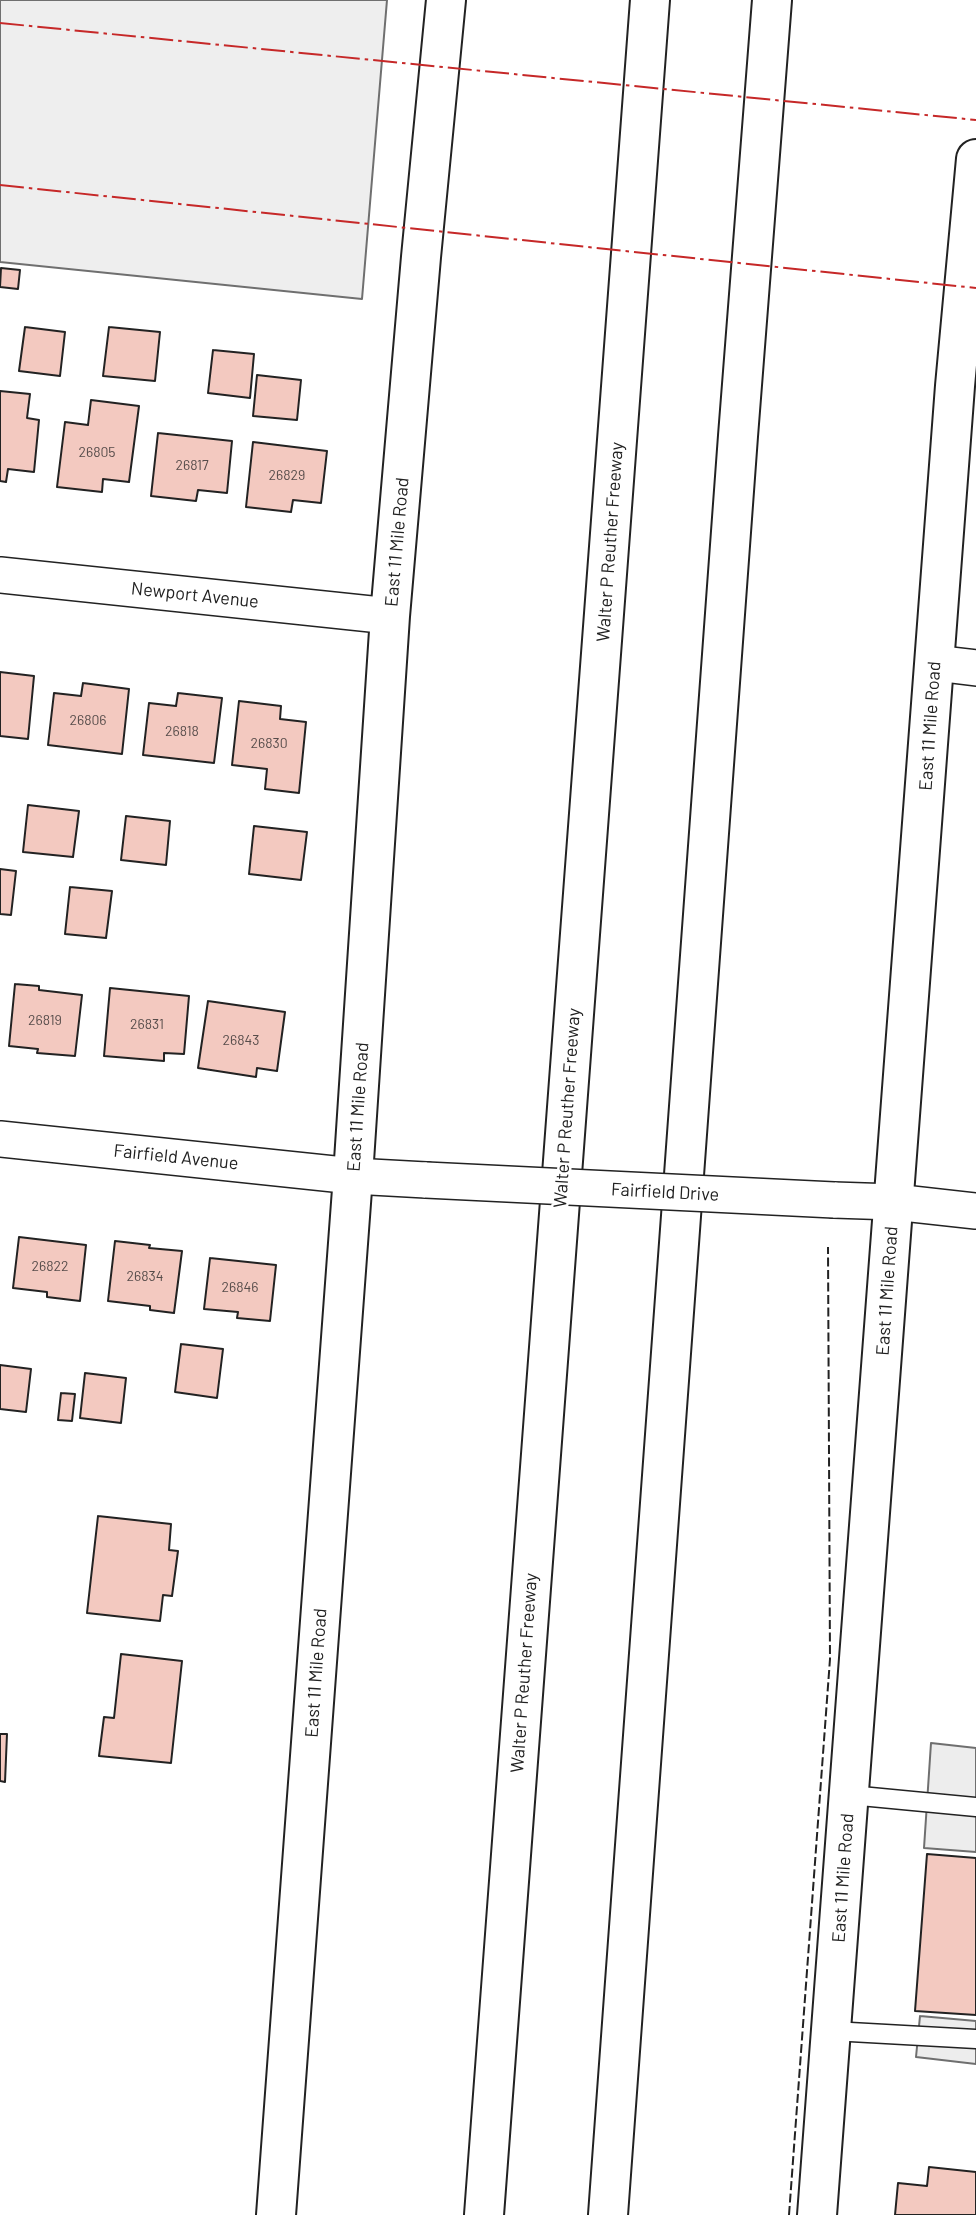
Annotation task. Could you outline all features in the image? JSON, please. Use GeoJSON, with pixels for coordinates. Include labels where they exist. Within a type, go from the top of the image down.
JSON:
{"type":"FeatureCollection","features":[{"type":"Feature","properties":{"kind":"main road","name":"East 11 Mile Road"},"geometry":{"type":"LineString","coordinates":[[276,2215],[353,1176],[390,616],[446,0]]}},
{"type":"Feature","properties":{"kind":"main road","name":"Walter P Reuther Freeway"},"geometry":{"type":"LineString","coordinates":[[484,2215],[650,0]]}},
{"type":"Feature","properties":{"kind":"main road"},"geometry":{"type":"LineString","coordinates":[[608,2215],[772,0]]}},
{"type":"Feature","properties":{"kind":"main road","name":"East 11 Mile Road"},"geometry":{"type":"LineString","coordinates":[[817,2215],[955,386],[976,159]]}},
{"type":"Feature","properties":{"kind":"street","name":"Newport Avenue"},"geometry":{"type":"LineString","coordinates":[[0,575],[390,616]]}},
{"type":"Feature","properties":{"kind":"street"},"geometry":{"type":"LineString","coordinates":[[935,663],[976,667]]}},
{"type":"Feature","properties":{"kind":"street","name":"Fairfield Avenue"},"geometry":{"type":"LineString","coordinates":[[0,1139],[353,1176]]}},
{"type":"Feature","properties":{"kind":"street","name":"Fairfield Drive"},"geometry":{"type":"LineString","coordinates":[[353,1176],[894,1202],[976,1211]]}},
{"type":"Feature","properties":{"kind":"lane"},"geometry":{"type":"LineString","coordinates":[[850,1795],[976,1807]]}},
{"type":"Feature","properties":{"kind":"lane"},"geometry":{"type":"LineString","coordinates":[[832,2031],[976,2039]]}},
{"type":"Feature","properties":{"kind":"shaded area"},"geometry":{"type":"Polygon","coordinates":[[[0,0],[387,0],[362,299],[0,262],[0,0]]]}},
{"type":"Feature","properties":{"kind":"shaded area"},"geometry":{"type":"Polygon","coordinates":[[[931,1743],[976,1748],[976,1852],[924,1848],[931,1743]]]}},
{"type":"Feature","properties":{"kind":"shaded area"},"geometry":{"type":"Polygon","coordinates":[[[920,2016],[976,2021],[976,2064],[916,2057],[920,2016]]]}},
{"type":"Feature","properties":{"kind":"building"},"geometry":{"type":"Polygon","coordinates":[[[1,268],[20,270],[18,289],[0,287],[1,268]]]}},
{"type":"Feature","properties":{"kind":"building"},"geometry":{"type":"Polygon","coordinates":[[[25,327],[65,332],[60,376],[19,371],[25,327]]]}},
{"type":"Feature","properties":{"kind":"building"},"geometry":{"type":"Polygon","coordinates":[[[109,327],[160,332],[155,381],[103,376],[109,327]]]}},
{"type":"Feature","properties":{"kind":"building"},"geometry":{"type":"Polygon","coordinates":[[[213,350],[254,354],[250,398],[208,393],[213,350]]]}},
{"type":"Feature","properties":{"kind":"building"},"geometry":{"type":"Polygon","coordinates":[[[257,375],[301,380],[297,420],[253,416],[257,375]]]}},
{"type":"Feature","properties":{"kind":"building"},"geometry":{"type":"Polygon","coordinates":[[[0,391],[30,394],[27,418],[39,420],[34,472],[8,469],[6,482],[0,481],[0,391]]]}},
{"type":"Feature","properties":{"kind":"building"},"geometry":{"type":"Polygon","coordinates":[[[91,400],[139,406],[129,482],[103,479],[102,492],[57,487],[65,422],[88,425],[91,400]]]}},
{"type":"Feature","properties":{"kind":"building"},"geometry":{"type":"Polygon","coordinates":[[[158,433],[232,441],[227,493],[198,490],[196,501],[151,496],[158,433]]]}},
{"type":"Feature","properties":{"kind":"building"},"geometry":{"type":"Polygon","coordinates":[[[253,442],[327,451],[321,503],[293,500],[291,512],[246,507],[253,442]]]}},
{"type":"Feature","properties":{"kind":"building"},"geometry":{"type":"Polygon","coordinates":[[[0,672],[34,676],[28,739],[0,736],[0,672]]]}},
{"type":"Feature","properties":{"kind":"building"},"geometry":{"type":"Polygon","coordinates":[[[83,683],[129,689],[122,754],[48,745],[54,693],[81,696],[83,683]]]}},
{"type":"Feature","properties":{"kind":"building"},"geometry":{"type":"Polygon","coordinates":[[[178,693],[222,698],[214,763],[143,755],[149,703],[176,706],[178,693]]]}},
{"type":"Feature","properties":{"kind":"building"},"geometry":{"type":"Polygon","coordinates":[[[239,701],[281,706],[280,719],[306,722],[299,793],[265,789],[267,769],[232,765],[239,701]]]}},
{"type":"Feature","properties":{"kind":"building"},"geometry":{"type":"Polygon","coordinates":[[[28,805],[79,811],[73,857],[23,852],[28,805]]]}},
{"type":"Feature","properties":{"kind":"building"},"geometry":{"type":"Polygon","coordinates":[[[126,816],[170,821],[166,865],[121,860],[126,816]]]}},
{"type":"Feature","properties":{"kind":"building"},"geometry":{"type":"Polygon","coordinates":[[[254,826],[307,832],[301,880],[249,874],[254,826]]]}},
{"type":"Feature","properties":{"kind":"building"},"geometry":{"type":"Polygon","coordinates":[[[0,869],[16,871],[11,915],[0,914],[0,869]]]}},
{"type":"Feature","properties":{"kind":"building"},"geometry":{"type":"Polygon","coordinates":[[[70,887],[112,891],[106,938],[65,934],[70,887]]]}},
{"type":"Feature","properties":{"kind":"building"},"geometry":{"type":"Polygon","coordinates":[[[15,984],[82,995],[75,1056],[37,1053],[38,1049],[9,1046],[15,984]]]}},
{"type":"Feature","properties":{"kind":"building"},"geometry":{"type":"Polygon","coordinates":[[[110,988],[189,996],[184,1054],[164,1053],[164,1061],[104,1056],[110,988]]]}},
{"type":"Feature","properties":{"kind":"building"},"geometry":{"type":"Polygon","coordinates":[[[208,1001],[285,1012],[277,1071],[257,1068],[256,1077],[198,1068],[208,1001]]]}},
{"type":"Feature","properties":{"kind":"building"},"geometry":{"type":"Polygon","coordinates":[[[19,1237],[86,1245],[80,1301],[47,1297],[47,1292],[13,1288],[19,1237]]]}},
{"type":"Feature","properties":{"kind":"building"},"geometry":{"type":"Polygon","coordinates":[[[115,1241],[182,1251],[174,1313],[150,1310],[150,1306],[108,1301],[115,1241]]]}},
{"type":"Feature","properties":{"kind":"building"},"geometry":{"type":"Polygon","coordinates":[[[210,1258],[276,1265],[270,1321],[237,1318],[238,1312],[204,1309],[210,1258]]]}},
{"type":"Feature","properties":{"kind":"building"},"geometry":{"type":"Polygon","coordinates":[[[181,1344],[223,1349],[217,1398],[175,1392],[181,1344]]]}},
{"type":"Feature","properties":{"kind":"building"},"geometry":{"type":"Polygon","coordinates":[[[0,1365],[31,1369],[26,1412],[0,1409],[0,1365]]]}},
{"type":"Feature","properties":{"kind":"building"},"geometry":{"type":"Polygon","coordinates":[[[85,1373],[126,1378],[121,1423],[80,1418],[85,1373]]]}},
{"type":"Feature","properties":{"kind":"building"},"geometry":{"type":"Polygon","coordinates":[[[61,1393],[75,1394],[72,1421],[58,1420],[61,1393]]]}},
{"type":"Feature","properties":{"kind":"building"},"geometry":{"type":"Polygon","coordinates":[[[98,1516],[171,1524],[169,1550],[178,1551],[172,1596],[163,1595],[160,1621],[87,1613],[98,1516]]]}},
{"type":"Feature","properties":{"kind":"building"},"geometry":{"type":"Polygon","coordinates":[[[121,1654],[182,1661],[171,1763],[99,1756],[104,1717],[114,1718],[121,1654]]]}},
{"type":"Feature","properties":{"kind":"building"},"geometry":{"type":"Polygon","coordinates":[[[0,1734],[7,1734],[5,1782],[0,1781],[0,1734]]]}},
{"type":"Feature","properties":{"kind":"building"},"geometry":{"type":"Polygon","coordinates":[[[927,1854],[976,1858],[976,2015],[915,2011],[927,1854]]]}},
{"type":"Feature","properties":{"kind":"building"},"geometry":{"type":"Polygon","coordinates":[[[929,2167],[976,2172],[976,2215],[895,2215],[898,2183],[927,2186],[929,2167]]]}},
{"type":"Feature","properties":{"kind":"fence"},"geometry":{"type":"LineString","coordinates":[[789,2215],[830,1659],[828,1247]]}},
{"type":"Feature","properties":{"kind":"power"},"geometry":{"type":"LineString","coordinates":[[0,23],[976,120]]}},
{"type":"Feature","properties":{"kind":"power"},"geometry":{"type":"LineString","coordinates":[[0,185],[976,288]]}}]}
